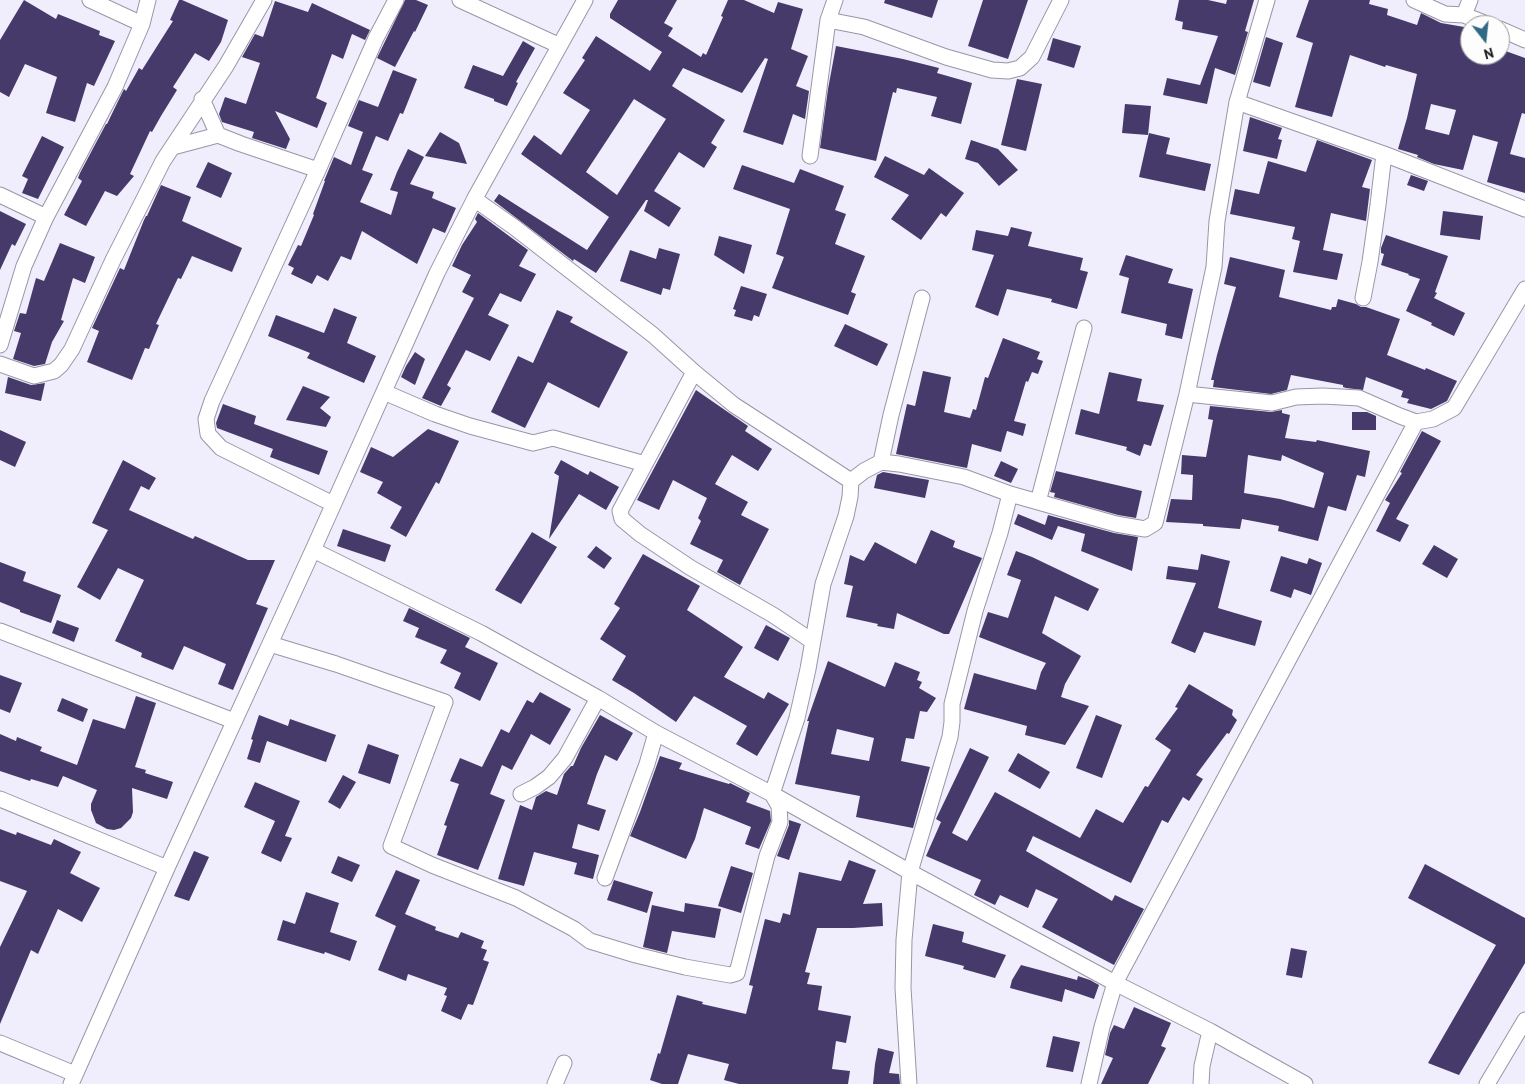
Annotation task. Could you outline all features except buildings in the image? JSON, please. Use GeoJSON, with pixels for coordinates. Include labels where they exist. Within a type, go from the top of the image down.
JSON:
{"type":"FeatureCollection","features":[{"type":"Feature","properties":{"kind":"street"},"geometry":{"type":"LineString","coordinates":[[90,0],[142,24]]}},
{"type":"Feature","properties":{"kind":"street"},"geometry":{"type":"LineString","coordinates":[[0,345],[24,266],[46,217],[115,87],[142,24],[148,0]]}},
{"type":"Feature","properties":{"kind":"street"},"geometry":{"type":"LineString","coordinates":[[0,364],[34,376],[54,371],[61,365],[72,349],[113,260],[159,169],[202,100],[226,66],[264,0]]}},
{"type":"Feature","properties":{"kind":"street"},"geometry":{"type":"LineString","coordinates":[[334,504],[221,448],[208,434],[206,419],[212,401],[376,38],[396,0]]}},
{"type":"Feature","properties":{"kind":"street"},"geometry":{"type":"LineString","coordinates":[[460,0],[558,45]]}},
{"type":"Feature","properties":{"kind":"street"},"geometry":{"type":"LineString","coordinates":[[0,1043],[73,1079],[437,273],[475,198],[584,0]]}},
{"type":"Feature","properties":{"kind":"street"},"geometry":{"type":"LineString","coordinates":[[810,156],[828,20],[835,0]]}},
{"type":"Feature","properties":{"kind":"street"},"geometry":{"type":"LineString","coordinates":[[828,20],[864,27],[946,57],[992,70],[1008,71],[1020,68],[1032,57],[1061,0]]}},
{"type":"Feature","properties":{"kind":"street"},"geometry":{"type":"LineString","coordinates":[[270,644],[336,664],[445,702],[391,846],[432,865],[516,898],[574,929],[590,941],[685,967],[730,975],[736,973],[767,856],[780,822],[778,806],[772,794],[797,718],[823,584],[846,516],[851,481],[881,462],[899,464],[964,477],[1010,494],[1116,524],[1145,529],[1155,523],[1187,394],[1214,267],[1217,220],[1237,102],[1267,0]]}},
{"type":"Feature","properties":{"kind":"street"},"geometry":{"type":"LineString","coordinates":[[1414,0],[1445,14],[1464,15],[1470,0]]}},
{"type":"Feature","properties":{"kind":"street"},"geometry":{"type":"LineString","coordinates":[[1510,33],[1525,40]]}},
{"type":"Feature","properties":{"kind":"street"},"geometry":{"type":"LineString","coordinates":[[202,100],[218,135]]}},
{"type":"Feature","properties":{"kind":"street"},"geometry":{"type":"LineString","coordinates":[[1237,102],[1384,154],[1525,209]]}},
{"type":"Feature","properties":{"kind":"street"},"geometry":{"type":"LineString","coordinates":[[173,146],[218,135],[318,170]]}},
{"type":"Feature","properties":{"kind":"street"},"geometry":{"type":"LineString","coordinates":[[1362,298],[1370,262],[1384,154]]}},
{"type":"Feature","properties":{"kind":"street"},"geometry":{"type":"LineString","coordinates":[[0,195],[46,217]]}},
{"type":"Feature","properties":{"kind":"street"},"geometry":{"type":"LineString","coordinates":[[475,198],[480,204],[514,227],[653,335],[734,405],[851,481]]}},
{"type":"Feature","properties":{"kind":"street"},"geometry":{"type":"LineString","coordinates":[[1187,394],[1272,402],[1296,397],[1359,398],[1416,422],[1432,419],[1454,408],[1525,289]]}},
{"type":"Feature","properties":{"kind":"street"},"geometry":{"type":"LineString","coordinates":[[881,462],[891,415],[922,298]]}},
{"type":"Feature","properties":{"kind":"street"},"geometry":{"type":"LineString","coordinates":[[1038,502],[1084,328]]}},
{"type":"Feature","properties":{"kind":"street"},"geometry":{"type":"LineString","coordinates":[[694,372],[620,511],[622,519],[640,534],[691,568],[759,607],[812,641]]}},
{"type":"Feature","properties":{"kind":"street"},"geometry":{"type":"LineString","coordinates":[[384,392],[435,414],[470,426],[533,442],[553,438],[645,464]]}},
{"type":"Feature","properties":{"kind":"street"},"geometry":{"type":"LineString","coordinates":[[1089,1084],[1102,1027],[1115,983],[1416,422]]}},
{"type":"Feature","properties":{"kind":"street"},"geometry":{"type":"LineString","coordinates":[[909,1084],[903,988],[904,940],[910,872],[950,736],[952,704],[975,611],[1000,533],[1010,494]]}},
{"type":"Feature","properties":{"kind":"street"},"geometry":{"type":"LineString","coordinates":[[313,550],[482,633],[656,733],[772,794],[910,872],[1115,983],[1210,1031],[1305,1084]]}},
{"type":"Feature","properties":{"kind":"street"},"geometry":{"type":"LineString","coordinates":[[0,631],[234,721]]}},
{"type":"Feature","properties":{"kind":"street"},"geometry":{"type":"LineString","coordinates":[[521,794],[549,777],[565,758],[598,698]]}},
{"type":"Feature","properties":{"kind":"street"},"geometry":{"type":"LineString","coordinates":[[605,878],[656,733]]}},
{"type":"Feature","properties":{"kind":"street"},"geometry":{"type":"LineString","coordinates":[[0,799],[167,868]]}},
{"type":"Feature","properties":{"kind":"street"},"geometry":{"type":"LineString","coordinates":[[1487,1084],[1525,1020]]}},
{"type":"Feature","properties":{"kind":"street"},"geometry":{"type":"LineString","coordinates":[[1200,1084],[1210,1031]]}},
{"type":"Feature","properties":{"kind":"street"},"geometry":{"type":"LineString","coordinates":[[555,1084],[564,1063]]}}]}
